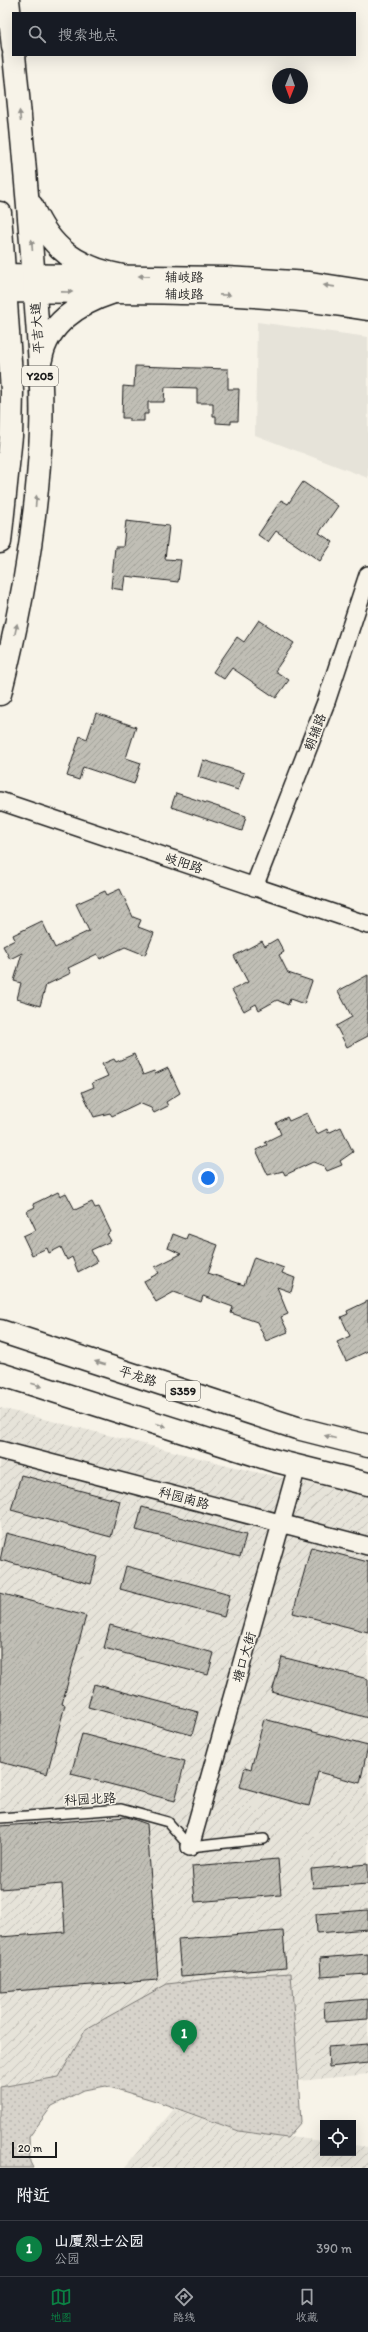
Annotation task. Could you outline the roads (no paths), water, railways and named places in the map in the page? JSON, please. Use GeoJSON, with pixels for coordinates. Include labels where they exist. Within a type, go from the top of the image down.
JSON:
{"type":"FeatureCollection","features":[{"type":"Feature","properties":{"kind":"main road"},"geometry":{"type":"LineString","coordinates":[[8,0],[12,38]]}},
{"type":"Feature","properties":{"kind":"main road","name":"平吉大道"},"geometry":{"type":"LineString","coordinates":[[0,694],[22,603],[30,554],[41,438],[40,370],[34,283],[27,187],[14,56]]}},
{"type":"Feature","properties":{"kind":"main road"},"geometry":{"type":"LineString","coordinates":[[27,187],[39,221],[62,250],[117,284],[91,299],[65,318],[48,342],[42,355],[40,370]]}},
{"type":"Feature","properties":{"kind":"main road","name":"Y205"},"geometry":{"type":"LineString","coordinates":[[0,213],[3,283],[11,370],[11,436],[0,542]]}},
{"type":"Feature","properties":{"kind":"main road","name":"辅岐路"},"geometry":{"type":"LineString","coordinates":[[117,284],[270,280],[368,292]]}},
{"type":"Feature","properties":{"kind":"main road"},"geometry":{"type":"LineString","coordinates":[[3,283],[34,283]]}},
{"type":"Feature","properties":{"kind":"main road","name":"辅歧路"},"geometry":{"type":"LineString","coordinates":[[34,283],[117,284],[272,298],[368,309]]}},
{"type":"Feature","properties":{"kind":"main road"},"geometry":{"type":"LineString","coordinates":[[0,338],[11,370]]}},
{"type":"Feature","properties":{"kind":"main road","name":"平龙路"},"geometry":{"type":"LineString","coordinates":[[0,1331],[297,1428],[368,1446]]}},
{"type":"Feature","properties":{"kind":"main road"},"geometry":{"type":"LineString","coordinates":[[0,1374],[210,1441],[298,1467],[368,1484]]}},
{"type":"Feature","properties":{"kind":"street","name":"朝辅路"},"geometry":{"type":"LineString","coordinates":[[254,887],[326,702],[368,575]]}},
{"type":"Feature","properties":{"kind":"street","name":"岐阳路"},"geometry":{"type":"LineString","coordinates":[[0,802],[368,925]]}},
{"type":"Feature","properties":{"kind":"street","name":"科园南路"},"geometry":{"type":"LineString","coordinates":[[0,1452],[368,1546]]}},
{"type":"Feature","properties":{"kind":"street","name":"塘口大街"},"geometry":{"type":"LineString","coordinates":[[190,1847],[298,1467]]}},
{"type":"Feature","properties":{"kind":"lane","name":"科园北路"},"geometry":{"type":"LineString","coordinates":[[0,1818],[121,1809],[168,1822],[190,1847]]}},
{"type":"Feature","properties":{"kind":"lane"},"geometry":{"type":"LineString","coordinates":[[190,1847],[264,1839]]}},
{"type":"Feature","properties":{"kind":"place","name":"山厦烈士公园"},"geometry":{"type":"Point","coordinates":[184,2053]}}]}
